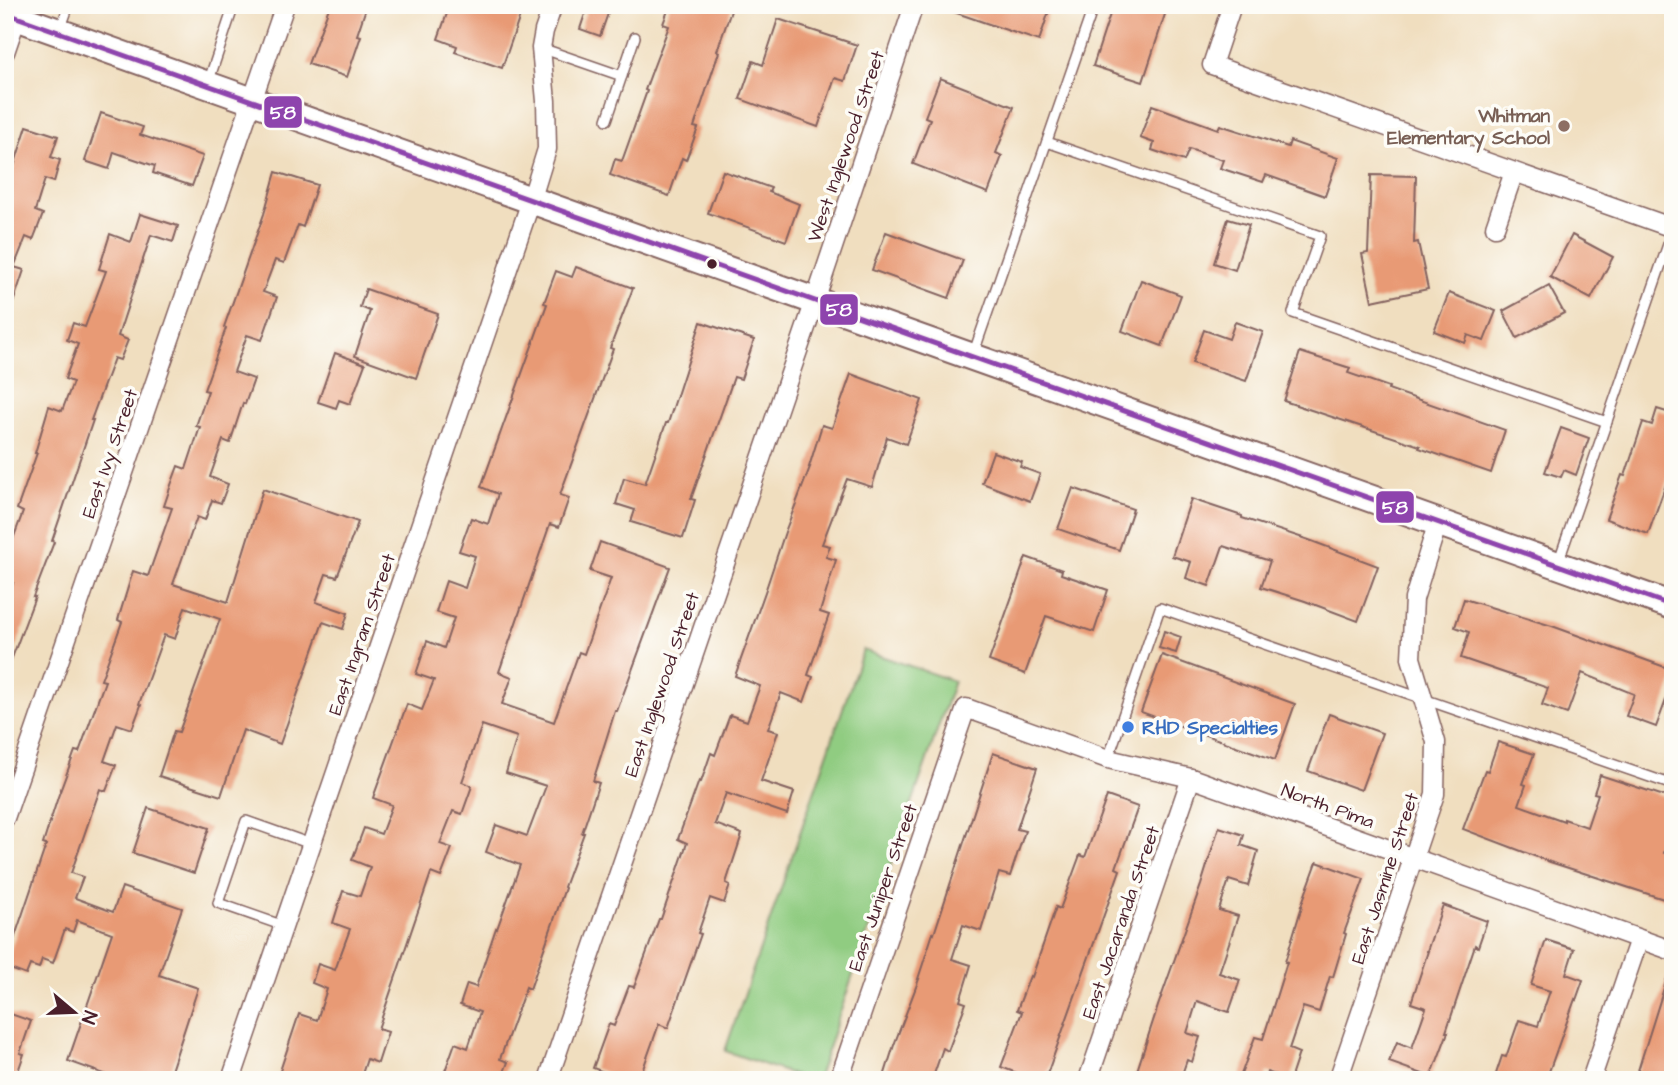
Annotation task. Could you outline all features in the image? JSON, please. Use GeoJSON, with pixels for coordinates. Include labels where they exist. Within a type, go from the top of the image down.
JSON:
{"type":"FeatureCollection","features":[{"type":"Feature","properties":{"kind":"street","name":"East Ivy Street"},"geometry":{"type":"LineString","coordinates":[[5,818],[285,5]]}},
{"type":"Feature","properties":{"kind":"street"},"geometry":{"type":"LineString","coordinates":[[541,48],[553,5]]}},
{"type":"Feature","properties":{"kind":"street","name":"West Inglewood Street"},"geometry":{"type":"LineString","coordinates":[[815,301],[914,5]]}},
{"type":"Feature","properties":{"kind":"street"},"geometry":{"type":"LineString","coordinates":[[1232,5],[1212,65],[1673,229]]}},
{"type":"Feature","properties":{"kind":"street"},"geometry":{"type":"LineString","coordinates":[[5,52],[11,15],[1673,606]]}},
{"type":"Feature","properties":{"kind":"street","name":"East Ingram Street"},"geometry":{"type":"LineString","coordinates":[[231,1080],[547,149],[541,48]]}},
{"type":"Feature","properties":{"kind":"street"},"geometry":{"type":"LineString","coordinates":[[1495,227],[1514,172]]}},
{"type":"Feature","properties":{"kind":"street","name":"East Inglewood Street"},"geometry":{"type":"LineString","coordinates":[[548,1080],[815,301]]}},
{"type":"Feature","properties":{"kind":"street","name":"East Jasmine Street"},"geometry":{"type":"LineString","coordinates":[[1338,1080],[1435,794],[1436,742],[1411,659],[1414,599],[1438,522]]}},
{"type":"Feature","properties":{"kind":"street","name":"North Pima"},"geometry":{"type":"LineString","coordinates":[[965,708],[1108,759],[1191,778],[1673,951]]}},
{"type":"Feature","properties":{"kind":"street","name":"East Juniper Street"},"geometry":{"type":"LineString","coordinates":[[839,1080],[965,708]]}},
{"type":"Feature","properties":{"kind":"street","name":"East Jacaranda Street"},"geometry":{"type":"LineString","coordinates":[[1088,1080],[1191,778]]}},
{"type":"Feature","properties":{"kind":"street"},"geometry":{"type":"LineString","coordinates":[[1591,1080],[1639,939]]}},
{"type":"Feature","properties":{"kind":"lane"},"geometry":{"type":"LineString","coordinates":[[59,32],[69,5]]}},
{"type":"Feature","properties":{"kind":"lane"},"geometry":{"type":"LineString","coordinates":[[208,85],[234,5]]}},
{"type":"Feature","properties":{"kind":"lane"},"geometry":{"type":"LineString","coordinates":[[972,357],[1094,5]]}},
{"type":"Feature","properties":{"kind":"lane"},"geometry":{"type":"LineString","coordinates":[[607,120],[635,37]]}},
{"type":"Feature","properties":{"kind":"lane"},"geometry":{"type":"LineString","coordinates":[[541,48],[622,76]]}},
{"type":"Feature","properties":{"kind":"lane"},"geometry":{"type":"LineString","coordinates":[[1046,142],[1320,236],[1293,313],[1607,422]]}},
{"type":"Feature","properties":{"kind":"lane"},"geometry":{"type":"LineString","coordinates":[[1558,565],[1673,229]]}},
{"type":"Feature","properties":{"kind":"lane"},"geometry":{"type":"LineString","coordinates":[[1108,759],[1160,608],[1673,785]]}},
{"type":"Feature","properties":{"kind":"lane"},"geometry":{"type":"LineString","coordinates":[[284,926],[218,904],[246,821],[312,844]]}},
{"type":"Feature","properties":{"kind":"green space"},"geometry":{"type":"Polygon","coordinates":[[[863,650],[954,681],[817,1080],[808,1080],[725,1051],[863,650]]]}},
{"type":"Feature","properties":{"kind":"building"},"geometry":{"type":"Polygon","coordinates":[[[330,5],[367,5],[357,35],[361,36],[347,77],[308,64],[330,5]]]}},
{"type":"Feature","properties":{"kind":"building"},"geometry":{"type":"Polygon","coordinates":[[[450,5],[491,5],[520,16],[502,68],[455,52],[457,46],[438,39],[450,5]]]}},
{"type":"Feature","properties":{"kind":"building"},"geometry":{"type":"Polygon","coordinates":[[[588,5],[611,5],[600,36],[580,29],[588,5]]]}},
{"type":"Feature","properties":{"kind":"building"},"geometry":{"type":"Polygon","coordinates":[[[670,5],[733,5],[694,127],[698,128],[686,160],[682,158],[669,196],[610,175],[615,159],[622,161],[647,91],[645,90],[669,26],[663,24],[670,5]]]}},
{"type":"Feature","properties":{"kind":"building"},"geometry":{"type":"Polygon","coordinates":[[[942,5],[1051,5],[1039,41],[942,8],[942,5]]]}},
{"type":"Feature","properties":{"kind":"building"},"geometry":{"type":"Polygon","coordinates":[[[1113,5],[1168,5],[1143,82],[1093,66],[1113,5]]]}},
{"type":"Feature","properties":{"kind":"building"},"geometry":{"type":"Polygon","coordinates":[[[778,19],[857,45],[845,81],[835,78],[818,127],[740,99],[753,61],[763,65],[778,19]]]}},
{"type":"Feature","properties":{"kind":"building"},"geometry":{"type":"Polygon","coordinates":[[[940,78],[1014,107],[996,153],[1002,156],[988,193],[913,164],[930,119],[925,117],[940,78]]]}},
{"type":"Feature","properties":{"kind":"building"},"geometry":{"type":"Polygon","coordinates":[[[1152,105],[1218,129],[1220,125],[1288,147],[1290,141],[1338,158],[1325,196],[1266,175],[1263,182],[1220,168],[1223,160],[1189,149],[1184,161],[1152,150],[1154,143],[1140,138],[1152,105]]]}},
{"type":"Feature","properties":{"kind":"building"},"geometry":{"type":"Polygon","coordinates":[[[101,113],[143,127],[140,135],[203,156],[192,186],[153,173],[155,166],[114,152],[109,169],[85,161],[101,113]]]}},
{"type":"Feature","properties":{"kind":"building"},"geometry":{"type":"Polygon","coordinates":[[[27,126],[58,136],[51,157],[60,160],[54,182],[45,179],[35,211],[43,214],[33,240],[26,237],[14,267],[24,270],[8,318],[5,318],[5,194],[27,126]]]}},
{"type":"Feature","properties":{"kind":"building"},"geometry":{"type":"Polygon","coordinates":[[[723,171],[771,188],[769,192],[799,204],[786,241],[708,213],[723,171]]]}},
{"type":"Feature","properties":{"kind":"building"},"geometry":{"type":"Polygon","coordinates":[[[276,172],[317,185],[303,227],[298,225],[284,263],[275,260],[263,292],[277,297],[262,340],[247,335],[234,372],[254,379],[230,443],[223,440],[210,477],[228,484],[221,503],[212,500],[205,520],[197,517],[173,584],[228,602],[263,489],[358,522],[337,577],[326,574],[316,602],[348,613],[343,629],[323,622],[280,744],[243,730],[221,796],[159,776],[174,731],[179,732],[220,619],[185,607],[175,639],[164,635],[132,729],[117,724],[104,761],[116,765],[106,791],[100,789],[71,873],[83,877],[75,898],[113,912],[122,887],[182,908],[159,975],[198,988],[168,1080],[121,1080],[68,1061],[112,933],[77,920],[73,932],[65,929],[53,963],[42,959],[39,968],[30,965],[26,975],[5,966],[46,845],[43,844],[58,797],[75,751],[79,752],[105,681],[101,680],[122,622],[118,620],[133,571],[148,576],[172,508],[164,506],[171,485],[178,466],[186,469],[200,427],[196,426],[208,391],[204,390],[276,172]]]}},
{"type":"Feature","properties":{"kind":"building"},"geometry":{"type":"Polygon","coordinates":[[[1371,175],[1416,176],[1414,243],[1418,242],[1428,289],[1372,301],[1362,254],[1368,253],[1371,175]]]}},
{"type":"Feature","properties":{"kind":"building"},"geometry":{"type":"Polygon","coordinates":[[[140,214],[178,226],[173,242],[151,235],[118,336],[128,340],[120,360],[114,358],[91,420],[35,597],[5,671],[5,603],[13,583],[5,580],[5,561],[23,512],[17,509],[37,453],[49,406],[62,411],[73,382],[65,379],[78,344],[67,340],[73,323],[85,327],[106,271],[99,269],[110,234],[131,242],[140,214]]]}},
{"type":"Feature","properties":{"kind":"building"},"geometry":{"type":"Polygon","coordinates":[[[1228,219],[1249,225],[1235,270],[1214,263],[1228,219]]]}},
{"type":"Feature","properties":{"kind":"building"},"geometry":{"type":"Polygon","coordinates":[[[886,232],[963,260],[949,298],[872,270],[886,232]]]}},
{"type":"Feature","properties":{"kind":"building"},"geometry":{"type":"Polygon","coordinates":[[[1572,235],[1613,257],[1591,299],[1550,277],[1572,235]]]}},
{"type":"Feature","properties":{"kind":"building"},"geometry":{"type":"Polygon","coordinates":[[[576,267],[633,288],[560,495],[569,498],[559,527],[550,524],[499,672],[512,677],[502,704],[554,722],[579,652],[584,654],[611,578],[590,571],[600,542],[670,567],[615,711],[593,781],[599,783],[565,888],[530,989],[526,987],[500,1059],[508,1062],[501,1080],[461,1080],[444,1074],[455,1043],[468,1048],[480,1012],[460,1005],[467,984],[476,987],[520,865],[486,852],[496,825],[527,836],[546,786],[506,773],[517,737],[482,725],[462,782],[472,786],[462,814],[453,811],[440,844],[452,848],[441,877],[431,873],[378,1029],[388,1032],[378,1063],[367,1059],[360,1080],[277,1080],[299,1014],[317,1020],[327,989],[312,983],[318,964],[335,970],[350,929],[333,923],[343,891],[360,896],[370,867],[352,860],[364,828],[381,834],[392,805],[373,798],[407,704],[422,710],[434,680],[416,674],[427,641],[444,648],[454,618],[436,612],[446,581],[465,588],[475,556],[459,551],[471,518],[488,524],[498,494],[481,487],[547,304],[544,303],[556,271],[572,277],[576,267]]]}},
{"type":"Feature","properties":{"kind":"building"},"geometry":{"type":"Polygon","coordinates":[[[1141,280],[1181,295],[1162,346],[1122,331],[1141,280]]]}},
{"type":"Feature","properties":{"kind":"building"},"geometry":{"type":"Polygon","coordinates":[[[1549,286],[1564,313],[1517,338],[1503,311],[1549,286]]]}},
{"type":"Feature","properties":{"kind":"building"},"geometry":{"type":"Polygon","coordinates":[[[366,289],[438,314],[416,378],[355,356],[370,311],[360,307],[366,289]]]}},
{"type":"Feature","properties":{"kind":"building"},"geometry":{"type":"Polygon","coordinates":[[[1449,293],[1496,311],[1484,341],[1468,335],[1465,343],[1434,331],[1449,293]]]}},
{"type":"Feature","properties":{"kind":"building"},"geometry":{"type":"Polygon","coordinates":[[[701,322],[754,340],[741,379],[734,377],[691,499],[695,500],[683,538],[631,522],[635,510],[616,504],[624,478],[645,484],[701,322]]]}},
{"type":"Feature","properties":{"kind":"building"},"geometry":{"type":"Polygon","coordinates":[[[1235,322],[1263,332],[1246,381],[1192,363],[1204,330],[1229,339],[1235,322]]]}},
{"type":"Feature","properties":{"kind":"building"},"geometry":{"type":"Polygon","coordinates":[[[1300,352],[1350,368],[1348,373],[1389,387],[1388,389],[1505,430],[1491,473],[1419,448],[1420,446],[1284,401],[1300,352]]]}},
{"type":"Feature","properties":{"kind":"building"},"geometry":{"type":"Polygon","coordinates":[[[335,353],[365,364],[350,404],[339,400],[336,408],[318,402],[335,353]]]}},
{"type":"Feature","properties":{"kind":"building"},"geometry":{"type":"Polygon","coordinates":[[[851,374],[922,400],[906,444],[887,437],[872,487],[847,479],[822,544],[830,546],[826,557],[836,560],[820,612],[829,615],[808,675],[813,677],[804,702],[781,693],[768,729],[778,732],[761,781],[794,792],[787,814],[726,793],[715,824],[742,834],[726,883],[730,885],[724,903],[710,898],[698,933],[701,934],[668,1028],[659,1024],[639,1080],[625,1080],[593,1068],[609,1024],[614,1026],[629,986],[634,987],[661,919],[687,843],[678,839],[711,753],[715,755],[730,715],[747,721],[760,686],[735,676],[810,467],[822,425],[832,428],[851,374]]]}},
{"type":"Feature","properties":{"kind":"building"},"geometry":{"type":"Polygon","coordinates":[[[1657,409],[1673,414],[1673,465],[1648,534],[1606,519],[1622,475],[1625,476],[1643,422],[1652,425],[1657,409]]]}},
{"type":"Feature","properties":{"kind":"building"},"geometry":{"type":"Polygon","coordinates":[[[1561,428],[1589,438],[1576,475],[1564,470],[1561,477],[1545,472],[1561,428]]]}},
{"type":"Feature","properties":{"kind":"building"},"geometry":{"type":"Polygon","coordinates":[[[993,452],[1022,462],[1020,467],[1040,474],[1030,501],[982,483],[993,452]]]}},
{"type":"Feature","properties":{"kind":"building"},"geometry":{"type":"Polygon","coordinates":[[[1073,488],[1133,509],[1119,550],[1058,529],[1073,488]]]}},
{"type":"Feature","properties":{"kind":"building"},"geometry":{"type":"Polygon","coordinates":[[[1191,499],[1378,566],[1358,621],[1261,587],[1270,561],[1223,546],[1209,586],[1186,578],[1191,562],[1172,556],[1191,499]]]}},
{"type":"Feature","properties":{"kind":"building"},"geometry":{"type":"Polygon","coordinates":[[[1026,557],[1062,570],[1061,574],[1108,590],[1094,632],[1046,616],[1025,674],[989,661],[1026,557]]]}},
{"type":"Feature","properties":{"kind":"building"},"geometry":{"type":"Polygon","coordinates":[[[1464,599],[1552,626],[1673,670],[1673,681],[1656,727],[1626,716],[1634,694],[1582,673],[1567,714],[1542,705],[1548,688],[1461,658],[1469,632],[1455,627],[1464,599]]]}},
{"type":"Feature","properties":{"kind":"building"},"geometry":{"type":"Polygon","coordinates":[[[1164,631],[1181,637],[1176,653],[1159,648],[1164,631]]]}},
{"type":"Feature","properties":{"kind":"building"},"geometry":{"type":"Polygon","coordinates":[[[1162,655],[1295,704],[1275,760],[1141,712],[1162,655]]]}},
{"type":"Feature","properties":{"kind":"building"},"geometry":{"type":"Polygon","coordinates":[[[1329,714],[1382,733],[1361,790],[1308,771],[1329,714]]]}},
{"type":"Feature","properties":{"kind":"building"},"geometry":{"type":"Polygon","coordinates":[[[1498,742],[1534,754],[1519,805],[1564,821],[1587,827],[1598,794],[1594,793],[1600,775],[1673,799],[1673,828],[1664,853],[1673,856],[1673,902],[1550,862],[1463,829],[1498,742]]]}},
{"type":"Feature","properties":{"kind":"building"},"geometry":{"type":"Polygon","coordinates":[[[993,753],[1037,768],[1017,829],[1025,831],[1010,876],[999,873],[981,931],[963,925],[952,959],[971,965],[960,1001],[966,1003],[948,1051],[943,1048],[932,1080],[883,1080],[919,979],[993,753]]]}},
{"type":"Feature","properties":{"kind":"building"},"geometry":{"type":"Polygon","coordinates":[[[1107,796],[1138,807],[1116,868],[1120,870],[1045,1080],[1035,1080],[1001,1067],[1022,1012],[1017,1010],[1030,976],[1032,977],[1056,907],[1060,909],[1080,855],[1085,857],[1107,796]]]}},
{"type":"Feature","properties":{"kind":"building"},"geometry":{"type":"Polygon","coordinates":[[[148,808],[209,828],[194,873],[133,853],[148,808]]]}},
{"type":"Feature","properties":{"kind":"building"},"geometry":{"type":"Polygon","coordinates":[[[1219,827],[1244,835],[1241,845],[1258,851],[1248,886],[1229,880],[1219,910],[1238,916],[1219,973],[1240,980],[1229,1012],[1197,1001],[1187,1033],[1200,1037],[1192,1062],[1187,1060],[1180,1080],[1134,1080],[1201,885],[1219,827]]]}},
{"type":"Feature","properties":{"kind":"building"},"geometry":{"type":"Polygon","coordinates":[[[1317,862],[1364,879],[1344,933],[1346,934],[1333,977],[1330,976],[1319,1012],[1303,1007],[1289,1049],[1299,1053],[1290,1080],[1267,1072],[1265,1080],[1239,1080],[1255,1037],[1263,1039],[1301,906],[1317,862]]]}},
{"type":"Feature","properties":{"kind":"building"},"geometry":{"type":"Polygon","coordinates":[[[1443,905],[1487,921],[1478,947],[1475,945],[1431,1077],[1389,1062],[1397,1042],[1412,1048],[1426,1008],[1411,1003],[1443,905]]]}},
{"type":"Feature","properties":{"kind":"building"},"geometry":{"type":"Polygon","coordinates":[[[1546,940],[1574,949],[1566,974],[1583,980],[1576,1000],[1546,1080],[1494,1080],[1502,1056],[1506,1057],[1519,1020],[1538,1026],[1550,991],[1531,985],[1546,940]]]}},
{"type":"Feature","properties":{"kind":"building"},"geometry":{"type":"Polygon","coordinates":[[[1669,972],[1673,973],[1673,1080],[1635,1080],[1669,972]]]}},
{"type":"Feature","properties":{"kind":"building"},"geometry":{"type":"Polygon","coordinates":[[[5,1012],[31,1021],[20,1053],[24,1054],[15,1080],[5,1080],[5,1012]]]}},
{"type":"Feature","properties":{"kind":"transit line","name":"58"},"geometry":{"type":"LineString","coordinates":[[5,13],[1673,606]]}},
{"type":"Feature","properties":{"kind":"place","name":"Whitman Elementary School"},"geometry":{"type":"Point","coordinates":[1564,126]}},
{"type":"Feature","properties":{"kind":"place","name":"RHD Specialties"},"geometry":{"type":"Point","coordinates":[1128,727]}}]}
